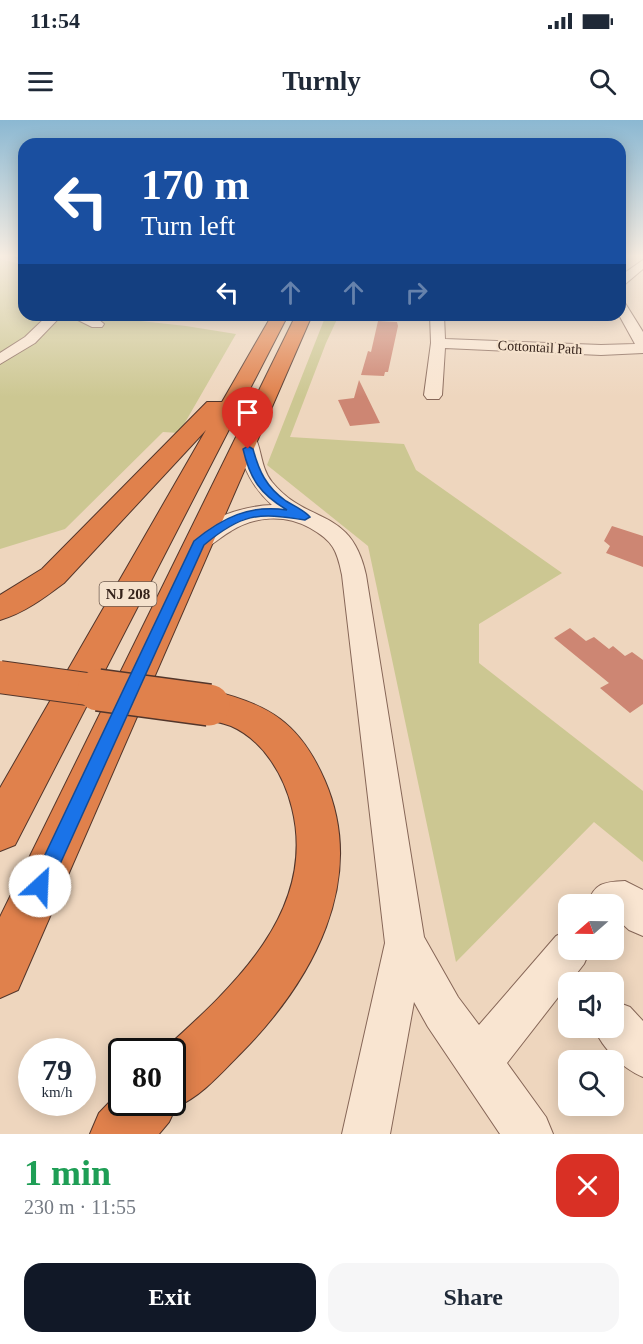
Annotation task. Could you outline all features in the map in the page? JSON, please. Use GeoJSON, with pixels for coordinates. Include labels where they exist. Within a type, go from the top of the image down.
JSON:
{"type":"FeatureCollection","features":[{"type":"Feature","properties":{"kind":"highway","name":"NJ 208"},"geometry":{"type":"LineString","coordinates":[[0,830],[256,358],[282,321]]}},
{"type":"Feature","properties":{"kind":"highway","name":"NJ 208"},"geometry":{"type":"LineString","coordinates":[[0,972],[247,439],[283,321]]}},
{"type":"Feature","properties":{"kind":"highway"},"geometry":{"type":"LineString","coordinates":[[0,609],[53,576],[185,441],[256,358]]}},
{"type":"Feature","properties":{"kind":"highway"},"geometry":{"type":"LineString","coordinates":[[0,677],[208,705],[248,717],[285,748],[299,769],[309,793],[317,823],[319,856],[312,892],[300,929],[280,965],[253,1002],[186,1067]]}},
{"type":"Feature","properties":{"kind":"highway"},"geometry":{"type":"LineString","coordinates":[[120,1134],[136,1116]]}},
{"type":"Feature","properties":{"kind":"street"},"geometry":{"type":"LineString","coordinates":[[626,316],[643,346]]}},
{"type":"Feature","properties":{"kind":"street"},"geometry":{"type":"LineString","coordinates":[[0,359],[19,349],[45,328],[50,321]]}},
{"type":"Feature","properties":{"kind":"street"},"geometry":{"type":"LineString","coordinates":[[92,321],[97,324]]}},
{"type":"Feature","properties":{"kind":"street"},"geometry":{"type":"LineString","coordinates":[[433,395],[438,343],[436,321]]}},
{"type":"Feature","properties":{"kind":"street","name":"Cottontail Path"},"geometry":{"type":"LineString","coordinates":[[438,343],[601,350],[643,346]]}},
{"type":"Feature","properties":{"kind":"street"},"geometry":{"type":"LineString","coordinates":[[247,439],[250,460],[260,482],[280,501],[336,534],[347,546],[351,560],[405,943],[375,1126]]}},
{"type":"Feature","properties":{"kind":"street"},"geometry":{"type":"LineString","coordinates":[[199,543],[220,526],[243,515],[272,511],[305,517]]}},
{"type":"Feature","properties":{"kind":"street"},"geometry":{"type":"LineString","coordinates":[[624,900],[643,916]]}},
{"type":"Feature","properties":{"kind":"street"},"geometry":{"type":"LineString","coordinates":[[405,943],[443,1012],[529,1134]]}},
{"type":"Feature","properties":{"kind":"street"},"geometry":{"type":"LineString","coordinates":[[478,1062],[567,965]]}},
{"type":"Feature","properties":{"kind":"street"},"geometry":{"type":"LineString","coordinates":[[624,1034],[643,1054]]}},
{"type":"Feature","properties":{"kind":"shaded area"},"geometry":{"type":"Polygon","coordinates":[[[0,302],[18,302],[18,321],[140,321],[236,334],[179,433],[163,432],[65,529],[0,549],[0,302]]]}},
{"type":"Feature","properties":{"kind":"shaded area"},"geometry":{"type":"Polygon","coordinates":[[[324,321],[336,321],[290,437],[404,444],[416,470],[562,573],[479,624],[479,663],[643,791],[643,862],[594,822],[456,962],[368,546],[267,465],[324,321]]]}},
{"type":"Feature","properties":{"kind":"building"},"geometry":{"type":"Polygon","coordinates":[[[378,321],[397,322],[398,326],[388,372],[385,372],[384,376],[361,375],[368,351],[371,352],[378,321]]]}},
{"type":"Feature","properties":{"kind":"building"},"geometry":{"type":"Polygon","coordinates":[[[359,380],[380,423],[350,426],[338,400],[354,398],[359,380]]]}},
{"type":"Feature","properties":{"kind":"building"},"geometry":{"type":"Polygon","coordinates":[[[612,526],[643,536],[643,567],[606,553],[610,546],[604,541],[612,526]]]}},
{"type":"Feature","properties":{"kind":"building"},"geometry":{"type":"Polygon","coordinates":[[[570,628],[586,641],[594,637],[609,649],[613,646],[625,656],[632,652],[643,660],[643,704],[630,713],[600,688],[609,683],[554,638],[570,628]]]}},
{"type":"Feature","properties":{"kind":"route"},"geometry":{"type":"LineString","coordinates":[[40,886],[199,543],[220,526],[243,515],[272,511],[305,517],[280,501],[260,482],[254,471],[248,449]]}}]}
